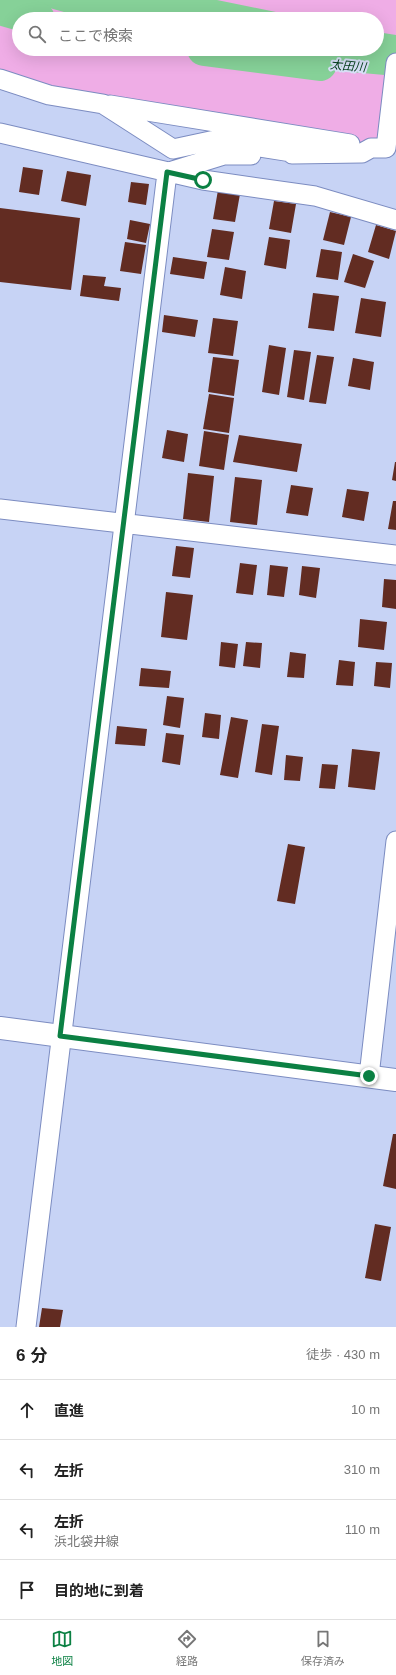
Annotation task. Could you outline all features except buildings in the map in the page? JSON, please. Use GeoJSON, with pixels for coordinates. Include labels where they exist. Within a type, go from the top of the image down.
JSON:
{"type":"FeatureCollection","features":[{"type":"Feature","properties":{"kind":"main road"},"geometry":{"type":"LineString","coordinates":[[0,1028],[396,1080]]}},
{"type":"Feature","properties":{"kind":"street"},"geometry":{"type":"LineString","coordinates":[[385,146],[396,63]]}},
{"type":"Feature","properties":{"kind":"street"},"geometry":{"type":"LineString","coordinates":[[0,78],[49,95],[385,146]]}},
{"type":"Feature","properties":{"kind":"street"},"geometry":{"type":"LineString","coordinates":[[103,104],[173,149],[215,140],[304,154]]}},
{"type":"Feature","properties":{"kind":"street"},"geometry":{"type":"LineString","coordinates":[[0,132],[203,180],[315,196],[396,220]]}},
{"type":"Feature","properties":{"kind":"street"},"geometry":{"type":"LineString","coordinates":[[167,172],[224,155],[362,152],[385,146]]}},
{"type":"Feature","properties":{"kind":"street"},"geometry":{"type":"LineString","coordinates":[[26,1327],[60,1036],[167,172]]}},
{"type":"Feature","properties":{"kind":"street"},"geometry":{"type":"LineString","coordinates":[[0,509],[396,555]]}},
{"type":"Feature","properties":{"kind":"street"},"geometry":{"type":"LineString","coordinates":[[369,1076],[396,841]]}},
{"type":"Feature","properties":{"kind":"shaded area"},"geometry":{"type":"Polygon","coordinates":[[[0,0],[396,0],[396,148],[49,95],[0,78],[0,0]]]}},
{"type":"Feature","properties":{"kind":"water"},"geometry":{"type":"Polygon","coordinates":[[[21,0],[217,0],[276,12],[64,12],[21,0]]]}},
{"type":"Feature","properties":{"kind":"water"},"geometry":{"type":"Polygon","coordinates":[[[384,33],[396,35],[396,76],[328,70],[261,56],[384,56],[384,33]]]}},
{"type":"Feature","properties":{"kind":"waterway","name":"太田川"},"geometry":{"type":"LineString","coordinates":[[0,8],[14,12]]}},
{"type":"Feature","properties":{"kind":"waterway","name":"太田川"},"geometry":{"type":"LineString","coordinates":[[258,56],[320,64]]}},
{"type":"Feature","properties":{"kind":"route"},"geometry":{"type":"LineString","coordinates":[[203,180],[167,172],[60,1036],[369,1076]]}}]}
